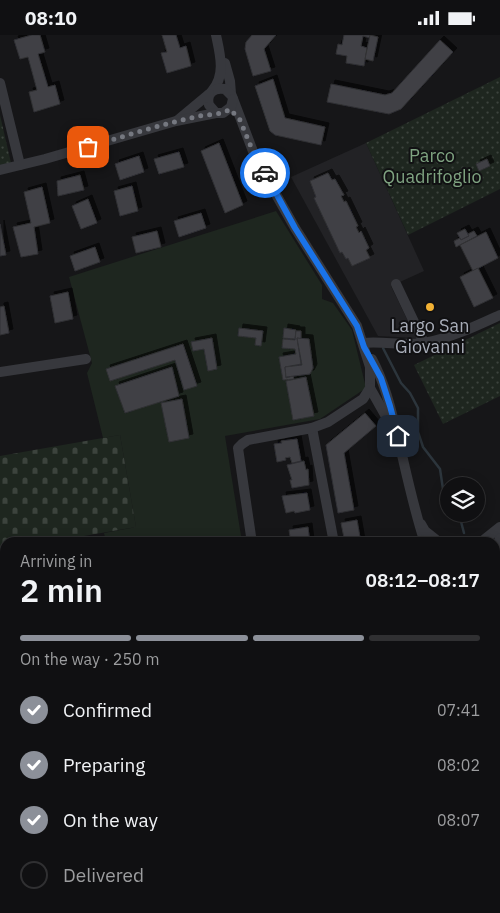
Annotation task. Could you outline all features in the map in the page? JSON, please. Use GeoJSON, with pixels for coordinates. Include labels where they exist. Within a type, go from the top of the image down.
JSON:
{"type":"FeatureCollection","features":[{"type":"Feature","properties":{"kind":"street"},"geometry":{"type":"LineString","coordinates":[[216,38],[221,74],[211,93],[208,105],[216,113]]}},
{"type":"Feature","properties":{"kind":"street"},"geometry":{"type":"LineString","coordinates":[[0,170],[176,121],[224,113],[231,101],[230,81],[216,38]]}},
{"type":"Feature","properties":{"kind":"street"},"geometry":{"type":"LineString","coordinates":[[0,83],[20,165]]}},
{"type":"Feature","properties":{"kind":"street"},"geometry":{"type":"LineString","coordinates":[[176,121],[216,89],[224,89],[240,120],[254,154],[295,228],[358,329],[370,367],[370,388],[398,436]]}},
{"type":"Feature","properties":{"kind":"street"},"geometry":{"type":"LineString","coordinates":[[396,284],[424,343]]}},
{"type":"Feature","properties":{"kind":"street"},"geometry":{"type":"LineString","coordinates":[[364,347],[374,342],[424,343],[465,331],[500,315]]}},
{"type":"Feature","properties":{"kind":"street"},"geometry":{"type":"LineString","coordinates":[[364,347],[376,367],[387,395],[423,537]]}},
{"type":"Feature","properties":{"kind":"street"},"geometry":{"type":"LineString","coordinates":[[0,372],[86,359]]}},
{"type":"Feature","properties":{"kind":"street"},"geometry":{"type":"LineString","coordinates":[[370,388],[379,389],[387,395]]}},
{"type":"Feature","properties":{"kind":"street"},"geometry":{"type":"LineString","coordinates":[[251,537],[238,448],[248,440],[312,428],[328,422],[363,399],[370,388]]}},
{"type":"Feature","properties":{"kind":"street"},"geometry":{"type":"LineString","coordinates":[[363,399],[377,400]]}},
{"type":"Feature","properties":{"kind":"street"},"geometry":{"type":"LineString","coordinates":[[312,428],[333,537]]}},
{"type":"Feature","properties":{"kind":"street"},"geometry":{"type":"LineString","coordinates":[[418,519],[420,537]]}},
{"type":"Feature","properties":{"kind":"street"},"geometry":{"type":"LineString","coordinates":[[418,519],[425,531],[432,537]]}},
{"type":"Feature","properties":{"kind":"street"},"geometry":{"type":"LineString","coordinates":[[489,537],[500,529]]}},
{"type":"Feature","properties":{"kind":"shaded area"},"geometry":{"type":"Polygon","coordinates":[[[366,143],[424,271],[391,286],[416,338],[378,336],[291,177],[366,143]]]}},
{"type":"Feature","properties":{"kind":"green space","name":"Parco Quadrifoglio"},"geometry":{"type":"Polygon","coordinates":[[[500,77],[500,189],[408,235],[366,143],[500,77]]]}},
{"type":"Feature","properties":{"kind":"green space"},"geometry":{"type":"Polygon","coordinates":[[[0,115],[11,163],[0,166],[0,115]]]}},
{"type":"Feature","properties":{"kind":"green space"},"geometry":{"type":"Polygon","coordinates":[[[276,211],[322,285],[322,299],[333,303],[352,330],[366,388],[320,419],[225,436],[241,537],[105,537],[104,533],[136,527],[120,435],[103,438],[87,373],[92,363],[69,277],[276,211]]]}},
{"type":"Feature","properties":{"kind":"green space"},"geometry":{"type":"Polygon","coordinates":[[[500,323],[500,396],[443,424],[414,365],[500,323]]]}},
{"type":"Feature","properties":{"kind":"green space"},"geometry":{"type":"Polygon","coordinates":[[[120,435],[136,527],[78,537],[0,537],[0,456],[120,435]]]}},
{"type":"Feature","properties":{"kind":"building"},"geometry":{"type":"Polygon","coordinates":[[[32,35],[40,35],[45,52],[38,54],[48,87],[55,85],[60,104],[34,112],[29,92],[37,90],[28,57],[20,59],[14,40],[32,35]]]}},
{"type":"Feature","properties":{"kind":"building"},"geometry":{"type":"Polygon","coordinates":[[[162,35],[176,35],[180,48],[186,46],[191,66],[167,73],[161,53],[167,52],[162,35]]]}},
{"type":"Feature","properties":{"kind":"building"},"geometry":{"type":"Polygon","coordinates":[[[252,35],[276,35],[264,49],[271,71],[253,76],[245,49],[246,42],[252,35]]]}},
{"type":"Feature","properties":{"kind":"building"},"geometry":{"type":"Polygon","coordinates":[[[344,35],[370,35],[370,38],[363,36],[361,46],[367,48],[364,66],[346,63],[347,56],[336,54],[338,44],[342,45],[344,35]]]}},
{"type":"Feature","properties":{"kind":"building"},"geometry":{"type":"Polygon","coordinates":[[[370,35],[378,37],[373,61],[365,59],[370,35]]]}},
{"type":"Feature","properties":{"kind":"building"},"geometry":{"type":"Polygon","coordinates":[[[440,40],[453,52],[401,109],[389,114],[327,102],[331,84],[385,95],[392,93],[440,40]]]}},
{"type":"Feature","properties":{"kind":"building"},"geometry":{"type":"Polygon","coordinates":[[[273,79],[285,118],[325,127],[321,145],[275,135],[270,131],[255,86],[273,79]]]}},
{"type":"Feature","properties":{"kind":"building"},"geometry":{"type":"Polygon","coordinates":[[[219,143],[243,205],[225,213],[201,151],[219,143]]]}},
{"type":"Feature","properties":{"kind":"building"},"geometry":{"type":"Polygon","coordinates":[[[179,152],[184,167],[159,174],[154,159],[179,152]]]}},
{"type":"Feature","properties":{"kind":"building"},"geometry":{"type":"Polygon","coordinates":[[[139,156],[144,172],[120,180],[115,164],[139,156]]]}},
{"type":"Feature","properties":{"kind":"building"},"geometry":{"type":"Polygon","coordinates":[[[487,159],[490,166],[479,171],[476,164],[487,159]]]}},
{"type":"Feature","properties":{"kind":"building"},"geometry":{"type":"Polygon","coordinates":[[[328,173],[332,180],[335,179],[344,195],[341,196],[344,202],[346,201],[358,226],[356,227],[359,233],[361,231],[369,248],[366,250],[370,258],[352,266],[348,258],[346,259],[342,252],[340,253],[314,198],[316,197],[310,181],[328,173]]]}},
{"type":"Feature","properties":{"kind":"building"},"geometry":{"type":"Polygon","coordinates":[[[80,175],[84,190],[58,196],[57,181],[80,175]]]}},
{"type":"Feature","properties":{"kind":"building"},"geometry":{"type":"Polygon","coordinates":[[[132,186],[138,211],[120,216],[114,191],[132,186]]]}},
{"type":"Feature","properties":{"kind":"building"},"geometry":{"type":"Polygon","coordinates":[[[42,187],[50,223],[34,227],[38,254],[21,257],[13,227],[31,223],[24,192],[42,187]]]}},
{"type":"Feature","properties":{"kind":"building"},"geometry":{"type":"Polygon","coordinates":[[[88,199],[97,223],[81,229],[72,206],[88,199]]]}},
{"type":"Feature","properties":{"kind":"building"},"geometry":{"type":"Polygon","coordinates":[[[201,213],[206,228],[179,237],[174,221],[201,213]]]}},
{"type":"Feature","properties":{"kind":"building"},"geometry":{"type":"Polygon","coordinates":[[[0,224],[6,255],[0,256],[0,224]]]}},
{"type":"Feature","properties":{"kind":"building"},"geometry":{"type":"Polygon","coordinates":[[[465,229],[469,236],[461,240],[457,233],[465,229]]]}},
{"type":"Feature","properties":{"kind":"building"},"geometry":{"type":"Polygon","coordinates":[[[157,231],[161,247],[136,253],[132,237],[157,231]]]}},
{"type":"Feature","properties":{"kind":"building"},"geometry":{"type":"Polygon","coordinates":[[[474,231],[477,236],[456,247],[454,241],[469,236],[468,234],[474,231]]]}},
{"type":"Feature","properties":{"kind":"building"},"geometry":{"type":"Polygon","coordinates":[[[486,232],[498,258],[473,271],[460,245],[486,232]]]}},
{"type":"Feature","properties":{"kind":"building"},"geometry":{"type":"Polygon","coordinates":[[[95,247],[100,262],[75,271],[70,256],[95,247]]]}},
{"type":"Feature","properties":{"kind":"building"},"geometry":{"type":"Polygon","coordinates":[[[478,268],[493,298],[474,307],[460,277],[478,268]]]}},
{"type":"Feature","properties":{"kind":"building"},"geometry":{"type":"Polygon","coordinates":[[[68,292],[73,319],[55,323],[50,296],[68,292]]]}},
{"type":"Feature","properties":{"kind":"building"},"geometry":{"type":"Polygon","coordinates":[[[4,306],[9,333],[0,335],[0,307],[4,306]]]}},
{"type":"Feature","properties":{"kind":"building"},"geometry":{"type":"Polygon","coordinates":[[[239,328],[263,331],[261,346],[255,345],[256,338],[238,336],[239,328]]]}},
{"type":"Feature","properties":{"kind":"building"},"geometry":{"type":"Polygon","coordinates":[[[284,328],[296,330],[295,339],[283,338],[284,328]]]}},
{"type":"Feature","properties":{"kind":"building"},"geometry":{"type":"Polygon","coordinates":[[[296,331],[301,331],[301,339],[297,338],[301,364],[285,367],[286,378],[293,376],[294,379],[283,380],[279,357],[296,354],[295,349],[282,348],[283,339],[295,340],[296,331]]]}},
{"type":"Feature","properties":{"kind":"building"},"geometry":{"type":"Polygon","coordinates":[[[212,338],[217,369],[208,371],[204,349],[193,351],[191,342],[212,338]]]}},
{"type":"Feature","properties":{"kind":"building"},"geometry":{"type":"Polygon","coordinates":[[[297,338],[309,339],[313,368],[310,374],[286,377],[285,367],[302,365],[297,338]]]}},
{"type":"Feature","properties":{"kind":"building"},"geometry":{"type":"Polygon","coordinates":[[[183,344],[197,386],[184,390],[175,360],[110,381],[106,369],[183,344]]]}},
{"type":"Feature","properties":{"kind":"building"},"geometry":{"type":"Polygon","coordinates":[[[172,367],[179,396],[125,413],[115,386],[172,367]]]}},
{"type":"Feature","properties":{"kind":"building"},"geometry":{"type":"Polygon","coordinates":[[[306,377],[314,416],[293,420],[286,381],[306,377]]]}},
{"type":"Feature","properties":{"kind":"building"},"geometry":{"type":"Polygon","coordinates":[[[182,399],[189,438],[169,442],[161,403],[182,399]]]}},
{"type":"Feature","properties":{"kind":"building"},"geometry":{"type":"Polygon","coordinates":[[[365,413],[376,426],[344,453],[354,510],[338,513],[326,445],[365,413]]]}},
{"type":"Feature","properties":{"kind":"building"},"geometry":{"type":"Polygon","coordinates":[[[297,439],[301,461],[292,463],[290,457],[277,462],[274,444],[297,439]]]}},
{"type":"Feature","properties":{"kind":"building"},"geometry":{"type":"Polygon","coordinates":[[[304,461],[306,470],[308,469],[309,485],[292,488],[290,480],[292,480],[287,465],[304,461]]]}},
{"type":"Feature","properties":{"kind":"building"},"geometry":{"type":"Polygon","coordinates":[[[307,493],[310,510],[286,513],[282,496],[307,493]]]}},
{"type":"Feature","properties":{"kind":"building"},"geometry":{"type":"Polygon","coordinates":[[[357,520],[360,537],[344,537],[341,523],[357,520]]]}},
{"type":"Feature","properties":{"kind":"building"},"geometry":{"type":"Polygon","coordinates":[[[308,527],[309,537],[290,537],[289,530],[308,527]]]}},
{"type":"Feature","properties":{"kind":"waterway"},"geometry":{"type":"LineString","coordinates":[[383,348],[401,383],[410,393],[418,408],[418,432],[423,447],[440,469],[441,477]]}},
{"type":"Feature","properties":{"kind":"waterway"},"geometry":{"type":"LineString","coordinates":[[461,522],[464,533]]}},
{"type":"Feature","properties":{"kind":"way so far"},"geometry":{"type":"LineString","coordinates":[[88,147],[176,121],[224,113],[230,109],[240,120],[254,154],[265,173]]}},
{"type":"Feature","properties":{"kind":"place","name":"Largo San Giovanni"},"geometry":{"type":"Point","coordinates":[430,307]}},
{"type":"Feature","properties":{"kind":"route"},"geometry":{"type":"LineString","coordinates":[[265,173],[295,228],[357,326],[364,347],[381,378],[398,436]]}}]}
